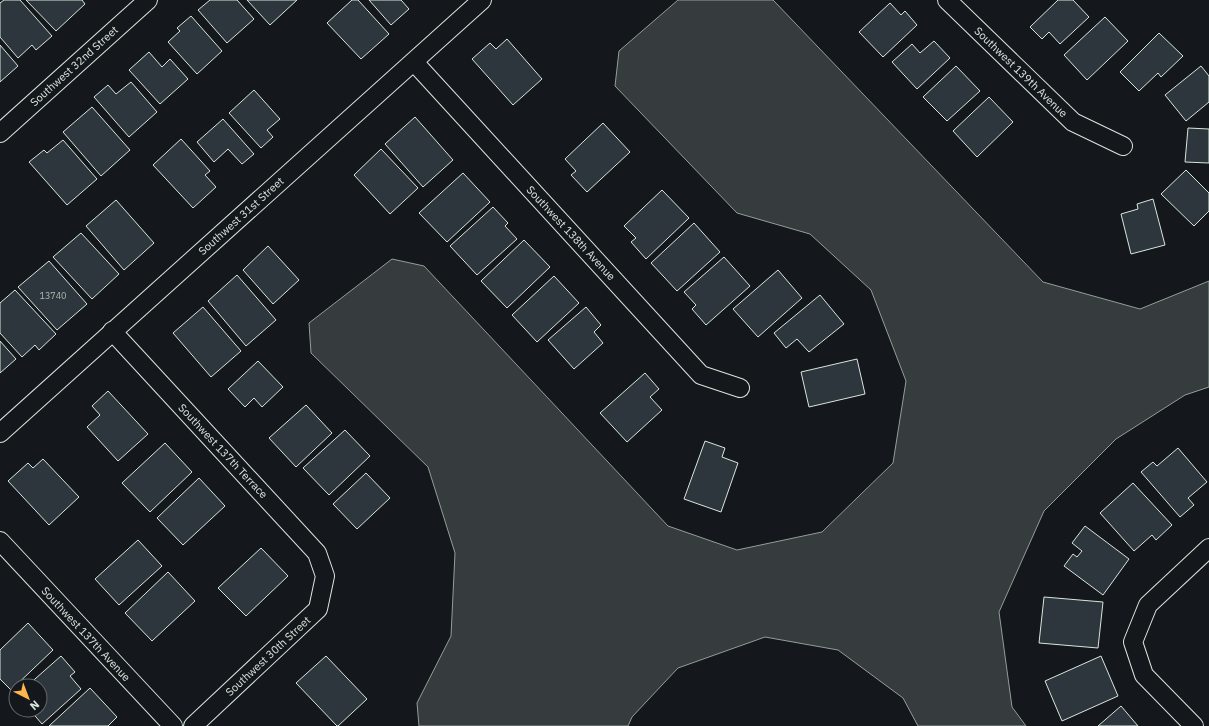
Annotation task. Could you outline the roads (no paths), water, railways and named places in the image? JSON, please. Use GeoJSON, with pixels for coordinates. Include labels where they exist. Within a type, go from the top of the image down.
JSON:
{"type":"FeatureCollection","features":[{"type":"Feature","properties":{"kind":"street","name":"Southwest 32nd Street"},"geometry":{"type":"LineString","coordinates":[[0,133],[148,0]]}},
{"type":"Feature","properties":{"kind":"street","name":"Southwest 31st Street"},"geometry":{"type":"LineString","coordinates":[[0,433],[482,0]]}},
{"type":"Feature","properties":{"kind":"street","name":"Southwest 139th Avenue"},"geometry":{"type":"LineString","coordinates":[[947,0],[1073,122],[1123,146]]}},
{"type":"Feature","properties":{"kind":"street","name":"Southwest 138th Avenue"},"geometry":{"type":"LineString","coordinates":[[414,62],[701,375],[740,388]]}},
{"type":"Feature","properties":{"kind":"street","name":"Southwest 137th Terrace"},"geometry":{"type":"LineString","coordinates":[[112,331],[317,553],[325,576]]}},
{"type":"Feature","properties":{"kind":"street","name":"Southwest 137th Avenue"},"geometry":{"type":"LineString","coordinates":[[0,541],[173,726]]}},
{"type":"Feature","properties":{"kind":"street"},"geometry":{"type":"LineString","coordinates":[[1194,726],[1144,675],[1133,642],[1148,605],[1209,548]]}},
{"type":"Feature","properties":{"kind":"street","name":"Southwest 30th Street"},"geometry":{"type":"LineString","coordinates":[[193,726],[318,609],[325,576]]}}]}
